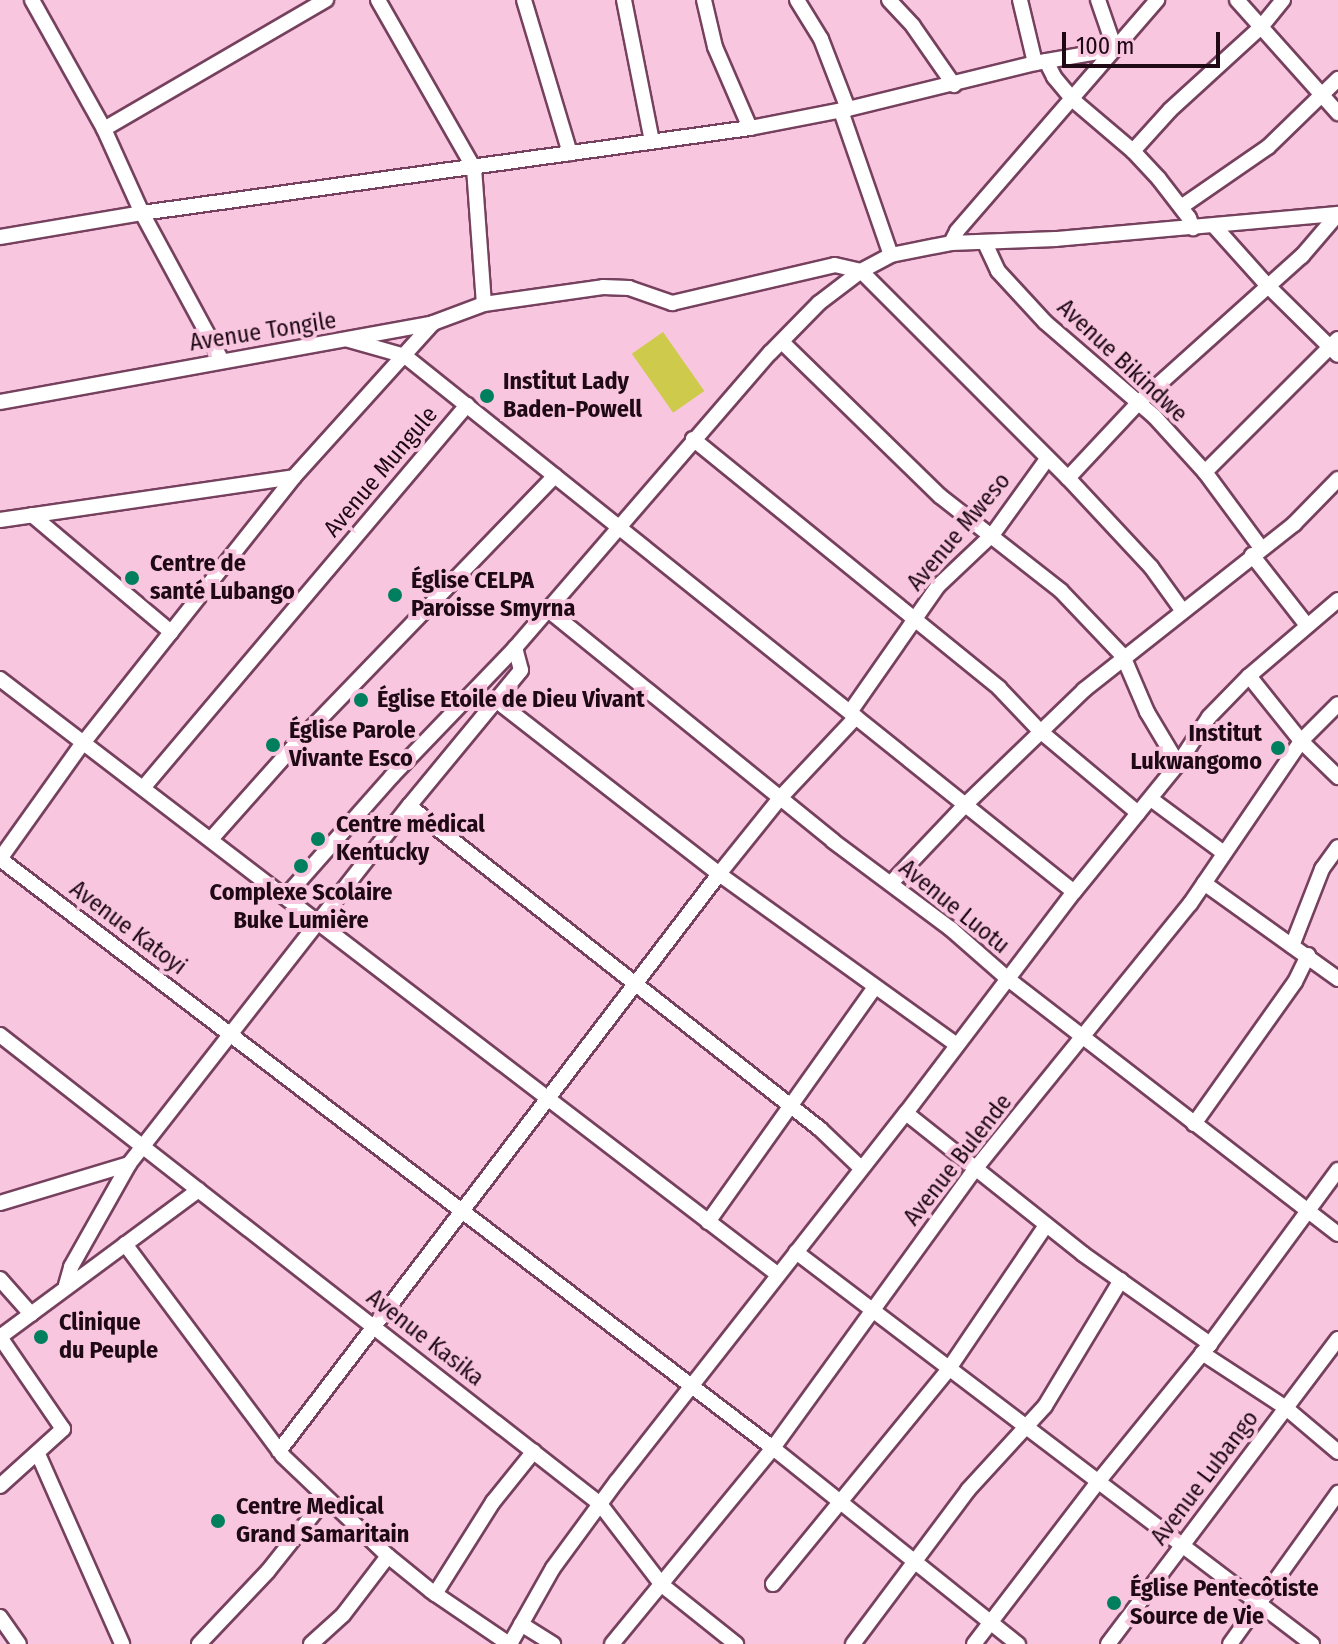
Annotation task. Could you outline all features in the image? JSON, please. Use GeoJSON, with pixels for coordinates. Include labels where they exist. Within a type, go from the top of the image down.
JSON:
{"type":"FeatureCollection","features":[{"type":"Feature","properties":{"kind":"street"},"geometry":{"type":"LineString","coordinates":[[32,0],[104,129],[142,213],[221,359]]}},
{"type":"Feature","properties":{"kind":"street"},"geometry":{"type":"LineString","coordinates":[[104,129],[326,0]]}},
{"type":"Feature","properties":{"kind":"street"},"geometry":{"type":"LineString","coordinates":[[378,0],[474,168],[484,304]]}},
{"type":"Feature","properties":{"kind":"street"},"geometry":{"type":"LineString","coordinates":[[524,0],[570,153]]}},
{"type":"Feature","properties":{"kind":"street"},"geometry":{"type":"LineString","coordinates":[[624,0],[652,141]]}},
{"type":"Feature","properties":{"kind":"street"},"geometry":{"type":"LineString","coordinates":[[704,0],[718,54],[750,128]]}},
{"type":"Feature","properties":{"kind":"street"},"geometry":{"type":"LineString","coordinates":[[797,0],[821,39],[891,255]]}},
{"type":"Feature","properties":{"kind":"street"},"geometry":{"type":"LineString","coordinates":[[889,0],[913,26],[954,85]]}},
{"type":"Feature","properties":{"kind":"street"},"geometry":{"type":"LineString","coordinates":[[1020,0],[1041,62],[1073,100],[1133,151],[1181,207],[1193,228]]}},
{"type":"Feature","properties":{"kind":"street"},"geometry":{"type":"LineString","coordinates":[[1098,0],[1115,49]]}},
{"type":"Feature","properties":{"kind":"street"},"geometry":{"type":"LineString","coordinates":[[951,243],[957,231],[1157,0]]}},
{"type":"Feature","properties":{"kind":"street"},"geometry":{"type":"LineString","coordinates":[[1237,0],[1338,113]]}},
{"type":"Feature","properties":{"kind":"street"},"geometry":{"type":"LineString","coordinates":[[1133,151],[1170,110],[1261,27],[1283,0]]}},
{"type":"Feature","properties":{"kind":"street"},"geometry":{"type":"LineString","coordinates":[[0,237],[142,213],[750,128],[845,110],[1041,62],[1115,49]]}},
{"type":"Feature","properties":{"kind":"street"},"geometry":{"type":"LineString","coordinates":[[1181,207],[1268,147],[1338,79]]}},
{"type":"Feature","properties":{"kind":"street"},"geometry":{"type":"LineString","coordinates":[[286,896],[392,776],[515,648],[693,439],[782,342],[819,303],[861,271],[891,255],[951,243],[1215,227],[1338,214],[1302,256],[1139,402],[1068,478]]}},
{"type":"Feature","properties":{"kind":"street"},"geometry":{"type":"LineString","coordinates":[[1205,472],[1335,347],[1268,286],[1215,227]]}},
{"type":"Feature","properties":{"kind":"street","name":"Avenue Bikindwe"},"geometry":{"type":"LineString","coordinates":[[985,243],[998,271],[1045,322],[1139,402],[1205,472],[1306,624]]}},
{"type":"Feature","properties":{"kind":"street"},"geometry":{"type":"LineString","coordinates":[[343,339],[433,323],[484,304],[603,287],[629,288],[672,303],[835,265],[861,271],[1068,478],[1151,567],[1182,610]]}},
{"type":"Feature","properties":{"kind":"street"},"geometry":{"type":"LineString","coordinates":[[0,859],[82,744],[294,477],[433,323]]}},
{"type":"Feature","properties":{"kind":"street","name":"Avenue Tongile"},"geometry":{"type":"LineString","coordinates":[[0,402],[343,339],[405,356],[1074,892]]}},
{"type":"Feature","properties":{"kind":"street"},"geometry":{"type":"LineString","coordinates":[[782,342],[940,496],[993,534],[1061,591],[1123,656],[1147,712],[1178,764]]}},
{"type":"Feature","properties":{"kind":"street","name":"Avenue Mungule"},"geometry":{"type":"LineString","coordinates":[[143,788],[467,405]]}},
{"type":"Feature","properties":{"kind":"street"},"geometry":{"type":"LineString","coordinates":[[693,439],[999,688],[1040,731],[1138,813]]}},
{"type":"Feature","properties":{"kind":"street","name":"Avenue Mweso"},"geometry":{"type":"LineString","coordinates":[[279,1451],[376,1328],[545,1098],[719,874],[853,714],[938,586],[993,534],[1047,459]]}},
{"type":"Feature","properties":{"kind":"street"},"geometry":{"type":"LineString","coordinates":[[212,838],[293,747],[555,476]]}},
{"type":"Feature","properties":{"kind":"street"},"geometry":{"type":"LineString","coordinates":[[0,520],[294,477]]}},
{"type":"Feature","properties":{"kind":"street"},"geometry":{"type":"LineString","coordinates":[[891,883],[1040,731],[1123,656],[1294,524],[1338,479]]}},
{"type":"Feature","properties":{"kind":"street"},"geometry":{"type":"LineString","coordinates":[[32,515],[171,632]]}},
{"type":"Feature","properties":{"kind":"street"},"geometry":{"type":"LineString","coordinates":[[125,1244],[279,1451],[388,1556],[435,1594],[510,1644],[553,1568],[600,1504],[906,1113],[1074,892],[1151,799],[1209,717],[1306,624],[1338,600]]}},
{"type":"Feature","properties":{"kind":"street","name":"Avenue Luotu"},"geometry":{"type":"LineString","coordinates":[[547,609],[780,798],[951,929],[1008,979],[1338,1234]]}},
{"type":"Feature","properties":{"kind":"street"},"geometry":{"type":"LineString","coordinates":[[66,1285],[71,1267],[129,1164],[409,806],[521,670],[515,648]]}},
{"type":"Feature","properties":{"kind":"street"},"geometry":{"type":"LineString","coordinates":[[1249,676],[1301,741],[1338,777]]}},
{"type":"Feature","properties":{"kind":"street"},"geometry":{"type":"LineString","coordinates":[[0,679],[82,744],[212,838],[777,1274]]}},
{"type":"Feature","properties":{"kind":"street"},"geometry":{"type":"LineString","coordinates":[[497,701],[719,874],[957,1045]]}},
{"type":"Feature","properties":{"kind":"street","name":"Avenue Bulende"},"geometry":{"type":"LineString","coordinates":[[612,1644],[773,1448],[976,1168],[1085,1037],[1204,883],[1301,741],[1338,704]]}},
{"type":"Feature","properties":{"kind":"street"},"geometry":{"type":"LineString","coordinates":[[1151,799],[1224,853]]}},
{"type":"Feature","properties":{"kind":"street"},"geometry":{"type":"LineString","coordinates":[[409,806],[790,1105],[861,1168]]}},
{"type":"Feature","properties":{"kind":"street"},"geometry":{"type":"LineString","coordinates":[[1292,946],[1322,869],[1338,847]]}},
{"type":"Feature","properties":{"kind":"street","name":"Avenue Katoyi"},"geometry":{"type":"LineString","coordinates":[[0,859],[460,1212],[693,1386],[1018,1644]]}},
{"type":"Feature","properties":{"kind":"street"},"geometry":{"type":"LineString","coordinates":[[1204,883],[1338,979]]}},
{"type":"Feature","properties":{"kind":"street"},"geometry":{"type":"LineString","coordinates":[[1194,1124],[1295,982],[1308,955]]}},
{"type":"Feature","properties":{"kind":"street"},"geometry":{"type":"LineString","coordinates":[[708,1222],[875,987]]}},
{"type":"Feature","properties":{"kind":"street","name":"Avenue Kasika"},"geometry":{"type":"LineString","coordinates":[[0,1035],[600,1504],[662,1585],[736,1644]]}},
{"type":"Feature","properties":{"kind":"street"},"geometry":{"type":"LineString","coordinates":[[906,1113],[1046,1225],[1286,1408],[1338,1452]]}},
{"type":"Feature","properties":{"kind":"street"},"geometry":{"type":"LineString","coordinates":[[0,1203],[129,1164]]}},
{"type":"Feature","properties":{"kind":"street"},"geometry":{"type":"LineString","coordinates":[[974,1644],[1097,1483],[1206,1348],[1306,1209],[1338,1170]]}},
{"type":"Feature","properties":{"kind":"street"},"geometry":{"type":"LineString","coordinates":[[0,1486],[38,1454],[60,1432],[62,1425],[0,1337],[66,1285],[199,1190]]}},
{"type":"Feature","properties":{"kind":"street"},"geometry":{"type":"LineString","coordinates":[[773,1584],[948,1370],[1046,1225]]}},
{"type":"Feature","properties":{"kind":"street"},"geometry":{"type":"LineString","coordinates":[[796,1252],[1025,1429],[1312,1644]]}},
{"type":"Feature","properties":{"kind":"street"},"geometry":{"type":"LineString","coordinates":[[0,1279],[31,1314]]}},
{"type":"Feature","properties":{"kind":"street"},"geometry":{"type":"LineString","coordinates":[[853,1644],[984,1471],[1045,1406],[1073,1354],[1121,1280]]}},
{"type":"Feature","properties":{"kind":"street","name":"Avenue Lubango"},"geometry":{"type":"LineString","coordinates":[[1108,1644],[1338,1339]]}},
{"type":"Feature","properties":{"kind":"street"},"geometry":{"type":"LineString","coordinates":[[435,1594],[493,1502],[534,1451]]}},
{"type":"Feature","properties":{"kind":"street"},"geometry":{"type":"LineString","coordinates":[[38,1454],[122,1644]]}},
{"type":"Feature","properties":{"kind":"street"},"geometry":{"type":"LineString","coordinates":[[1230,1644],[1338,1493]]}},
{"type":"Feature","properties":{"kind":"street"},"geometry":{"type":"LineString","coordinates":[[199,1644],[268,1571],[326,1498]]}},
{"type":"Feature","properties":{"kind":"street"},"geometry":{"type":"LineString","coordinates":[[311,1644],[343,1615],[388,1556]]}},
{"type":"Feature","properties":{"kind":"street"},"geometry":{"type":"LineString","coordinates":[[0,1617],[19,1644]]}},
{"type":"Feature","properties":{"kind":"street"},"geometry":{"type":"LineString","coordinates":[[521,1624],[553,1644]]}},
{"type":"Feature","properties":{"kind":"shaded area"},"geometry":{"type":"Polygon","coordinates":[[[663,332],[704,391],[673,413],[632,354],[663,332]]]}},
{"type":"Feature","properties":{"kind":"place","name":"Institut Lady Baden-Powell"},"geometry":{"type":"Point","coordinates":[487,396]}},
{"type":"Feature","properties":{"kind":"place","name":"Centre de santé Lubango"},"geometry":{"type":"Point","coordinates":[132,578]}},
{"type":"Feature","properties":{"kind":"place","name":"Église CELPA Paroisse Smyrna"},"geometry":{"type":"Point","coordinates":[395,595]}},
{"type":"Feature","properties":{"kind":"place","name":"Église Etoile de Dieu Vivant"},"geometry":{"type":"Point","coordinates":[361,700]}},
{"type":"Feature","properties":{"kind":"place","name":"Église Parole Vivante Esco"},"geometry":{"type":"Point","coordinates":[273,745]}},
{"type":"Feature","properties":{"kind":"place","name":"Institut Lukwangomo"},"geometry":{"type":"Point","coordinates":[1278,748]}},
{"type":"Feature","properties":{"kind":"place","name":"Centre médical Kentucky"},"geometry":{"type":"Point","coordinates":[318,839]}},
{"type":"Feature","properties":{"kind":"place","name":"Complexe Scolaire Buke Lumière"},"geometry":{"type":"Point","coordinates":[301,866]}},
{"type":"Feature","properties":{"kind":"place","name":"Clinique du Peuple"},"geometry":{"type":"Point","coordinates":[41,1337]}},
{"type":"Feature","properties":{"kind":"place","name":"Centre Medical Grand Samaritain"},"geometry":{"type":"Point","coordinates":[218,1521]}},
{"type":"Feature","properties":{"kind":"place","name":"Église Pentecôtiste Source de Vie"},"geometry":{"type":"Point","coordinates":[1114,1603]}}]}
